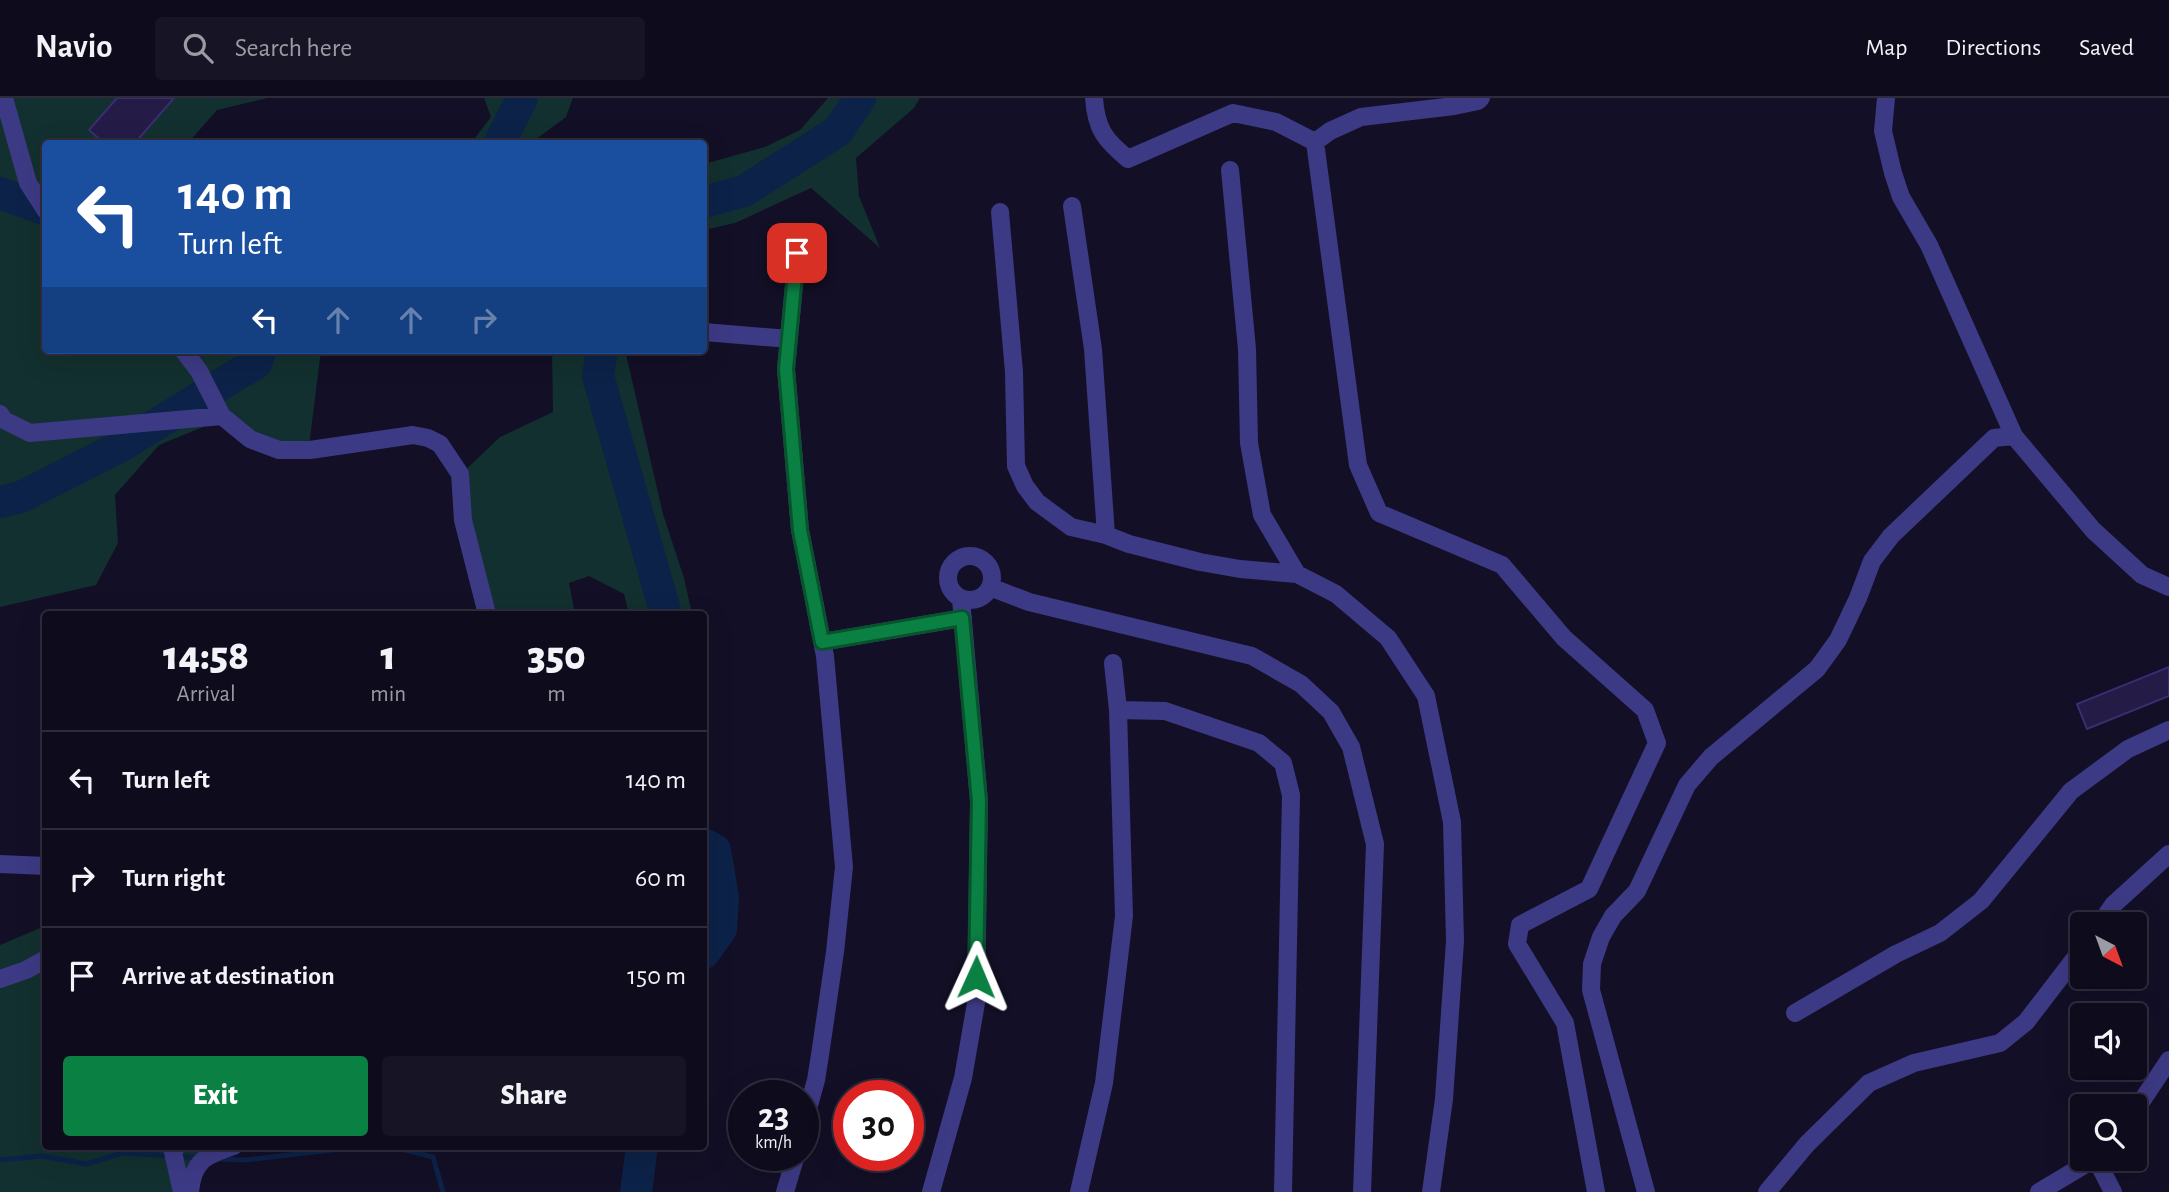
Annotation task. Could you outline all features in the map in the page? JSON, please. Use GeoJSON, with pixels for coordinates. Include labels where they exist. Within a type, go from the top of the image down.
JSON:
{"type":"FeatureCollection","features":[{"type":"Feature","properties":{"kind":"street"},"geometry":{"type":"LineString","coordinates":[[4,98],[28,183],[42,205]]}},
{"type":"Feature","properties":{"kind":"street"},"geometry":{"type":"LineString","coordinates":[[1094,98],[1095,117],[1108,142],[1128,159],[1233,113],[1276,122],[1315,142]]}},
{"type":"Feature","properties":{"kind":"street"},"geometry":{"type":"LineString","coordinates":[[1315,142],[1330,131],[1361,117],[1454,106],[1482,98]]}},
{"type":"Feature","properties":{"kind":"street"},"geometry":{"type":"LineString","coordinates":[[1886,98],[1883,131],[1901,197],[1928,245],[2014,436],[2092,530],[2142,575],[2169,587]]}},
{"type":"Feature","properties":{"kind":"street"},"geometry":{"type":"LineString","coordinates":[[1315,142],[1358,465],[1380,513],[1503,565],[1564,639],[1645,710],[1657,743],[1589,889],[1521,925],[1517,944],[1565,1023],[1596,1192]]}},
{"type":"Feature","properties":{"kind":"street"},"geometry":{"type":"LineString","coordinates":[[1230,170],[1247,349],[1249,443],[1262,515],[1297,574]]}},
{"type":"Feature","properties":{"kind":"street"},"geometry":{"type":"LineString","coordinates":[[1073,206],[1093,349],[1106,536]]}},
{"type":"Feature","properties":{"kind":"street"},"geometry":{"type":"LineString","coordinates":[[1000,212],[1014,372],[1016,466],[1025,486],[1037,502],[1071,527],[1129,544],[1200,562],[1297,574],[1336,594],[1388,638],[1426,696],[1452,822],[1455,941],[1444,1099],[1431,1192]]}},
{"type":"Feature","properties":{"kind":"street"},"geometry":{"type":"LineString","coordinates":[[797,253],[786,369],[800,530],[825,656],[844,867],[835,952],[816,1080]]}},
{"type":"Feature","properties":{"kind":"street"},"geometry":{"type":"LineString","coordinates":[[707,332],[789,339]]}},
{"type":"Feature","properties":{"kind":"street"},"geometry":{"type":"LineString","coordinates":[[186,354],[199,371],[222,416],[250,439],[279,450],[310,450],[413,435],[440,444],[460,474],[463,520],[486,611]]}},
{"type":"Feature","properties":{"kind":"street"},"geometry":{"type":"LineString","coordinates":[[0,414],[4,420],[30,433],[222,416]]}},
{"type":"Feature","properties":{"kind":"street"},"geometry":{"type":"LineString","coordinates":[[1646,1192],[1591,990],[1592,964],[1601,937],[1613,916],[1637,891],[1687,785],[1711,757],[1817,669],[1838,640],[1872,561],[1891,536],[1994,438],[2014,436]]}},
{"type":"Feature","properties":{"kind":"street"},"geometry":{"type":"LineString","coordinates":[[967,556],[978,558],[987,565],[992,575],[990,587],[983,596],[972,600],[961,599],[952,592],[948,581],[949,570],[956,561],[967,556]]}},
{"type":"Feature","properties":{"kind":"street"},"geometry":{"type":"LineString","coordinates":[[990,587],[1029,602],[1252,656],[1301,684],[1331,712],[1351,747],[1375,844],[1362,1192]]}},
{"type":"Feature","properties":{"kind":"street"},"geometry":{"type":"LineString","coordinates":[[931,1192],[963,1078],[976,1003],[979,801],[961,599]]}},
{"type":"Feature","properties":{"kind":"street"},"geometry":{"type":"LineString","coordinates":[[822,642],[962,618]]}},
{"type":"Feature","properties":{"kind":"street"},"geometry":{"type":"LineString","coordinates":[[1079,1192],[1104,1083],[1124,916],[1118,710],[1112,663]]}},
{"type":"Feature","properties":{"kind":"street"},"geometry":{"type":"LineString","coordinates":[[1118,710],[1165,710],[1259,743],[1283,763],[1291,795],[1283,1192]]}},
{"type":"Feature","properties":{"kind":"street"},"geometry":{"type":"LineString","coordinates":[[1795,1013],[1896,954],[1940,933],[1981,901],[2071,790],[2128,749],[2169,730]]}},
{"type":"Feature","properties":{"kind":"street"},"geometry":{"type":"LineString","coordinates":[[2108,912],[2169,854]]}},
{"type":"Feature","properties":{"kind":"street"},"geometry":{"type":"LineString","coordinates":[[0,864],[42,866]]}},
{"type":"Feature","properties":{"kind":"street"},"geometry":{"type":"LineString","coordinates":[[0,979],[42,961]]}},
{"type":"Feature","properties":{"kind":"street"},"geometry":{"type":"LineString","coordinates":[[1767,1192],[1807,1144],[1869,1083],[1914,1063],[2000,1043],[2026,1022],[2070,965]]}},
{"type":"Feature","properties":{"kind":"street"},"geometry":{"type":"LineString","coordinates":[[2146,1094],[2169,1060]]}},
{"type":"Feature","properties":{"kind":"street"},"geometry":{"type":"LineString","coordinates":[[174,1150],[182,1192]]}},
{"type":"Feature","properties":{"kind":"street"},"geometry":{"type":"LineString","coordinates":[[190,1192],[193,1172],[212,1153],[221,1150]]}},
{"type":"Feature","properties":{"kind":"street"},"geometry":{"type":"LineString","coordinates":[[785,1192],[791,1171]]}},
{"type":"Feature","properties":{"kind":"street"},"geometry":{"type":"LineString","coordinates":[[2039,1192],[2075,1171]]}},
{"type":"Feature","properties":{"kind":"street"},"geometry":{"type":"LineString","coordinates":[[2102,1171],[2113,1192]]}},
{"type":"Feature","properties":{"kind":"green space"},"geometry":{"type":"Polygon","coordinates":[[[0,98],[268,98],[217,110],[191,140],[42,140],[42,354],[320,354],[308,454],[220,420],[159,445],[115,495],[118,543],[96,585],[0,607],[0,98]]]}},
{"type":"Feature","properties":{"kind":"green space"},"geometry":{"type":"Polygon","coordinates":[[[484,98],[573,98],[566,117],[535,140],[473,140],[491,117],[484,98]]]}},
{"type":"Feature","properties":{"kind":"green space"},"geometry":{"type":"Polygon","coordinates":[[[828,98],[920,98],[914,108],[856,158],[859,196],[880,248],[811,188],[735,223],[707,229],[707,163],[765,147],[800,130],[828,98]]]}},
{"type":"Feature","properties":{"kind":"green space"},"geometry":{"type":"Polygon","coordinates":[[[552,354],[626,354],[663,514],[684,578],[691,611],[628,611],[624,594],[589,576],[569,583],[574,611],[491,611],[458,477],[500,437],[553,412],[552,354]]]}},
{"type":"Feature","properties":{"kind":"green space"},"geometry":{"type":"Polygon","coordinates":[[[42,927],[42,1150],[232,1150],[211,1157],[188,1192],[0,1192],[0,945],[42,927]]]}},
{"type":"Feature","properties":{"kind":"building"},"geometry":{"type":"Polygon","coordinates":[[[117,98],[174,98],[137,140],[100,140],[89,130],[117,98]]]}},
{"type":"Feature","properties":{"kind":"building"},"geometry":{"type":"Polygon","coordinates":[[[2169,667],[2169,696],[2087,729],[2077,704],[2169,667]]]}},
{"type":"Feature","properties":{"kind":"waterway"},"geometry":{"type":"LineString","coordinates":[[501,140],[522,98]]}},
{"type":"Feature","properties":{"kind":"waterway"},"geometry":{"type":"LineString","coordinates":[[707,201],[744,191],[838,131],[860,98]]}},
{"type":"Feature","properties":{"kind":"waterway"},"geometry":{"type":"LineString","coordinates":[[0,193],[42,209]]}},
{"type":"Feature","properties":{"kind":"waterway"},"geometry":{"type":"LineString","coordinates":[[0,502],[21,497],[121,446],[256,363],[259,354]]}},
{"type":"Feature","properties":{"kind":"waterway"},"geometry":{"type":"LineString","coordinates":[[601,354],[598,376],[665,611]]}},
{"type":"Feature","properties":{"kind":"waterway"},"geometry":{"type":"LineString","coordinates":[[707,846],[715,850],[723,898],[721,929],[707,949]]}},
{"type":"Feature","properties":{"kind":"waterway"},"geometry":{"type":"LineString","coordinates":[[218,1159],[245,1160],[332,1150]]}},
{"type":"Feature","properties":{"kind":"waterway"},"geometry":{"type":"LineString","coordinates":[[405,1150],[433,1157],[443,1192]]}},
{"type":"Feature","properties":{"kind":"waterway"},"geometry":{"type":"LineString","coordinates":[[636,1192],[641,1150]]}},
{"type":"Feature","properties":{"kind":"waterway"},"geometry":{"type":"LineString","coordinates":[[0,1160],[42,1156],[86,1164],[123,1153],[201,1158]]}},
{"type":"Feature","properties":{"kind":"route"},"geometry":{"type":"LineString","coordinates":[[797,253],[786,369],[800,530],[822,642],[962,618],[979,801],[976,977]]}}]}
